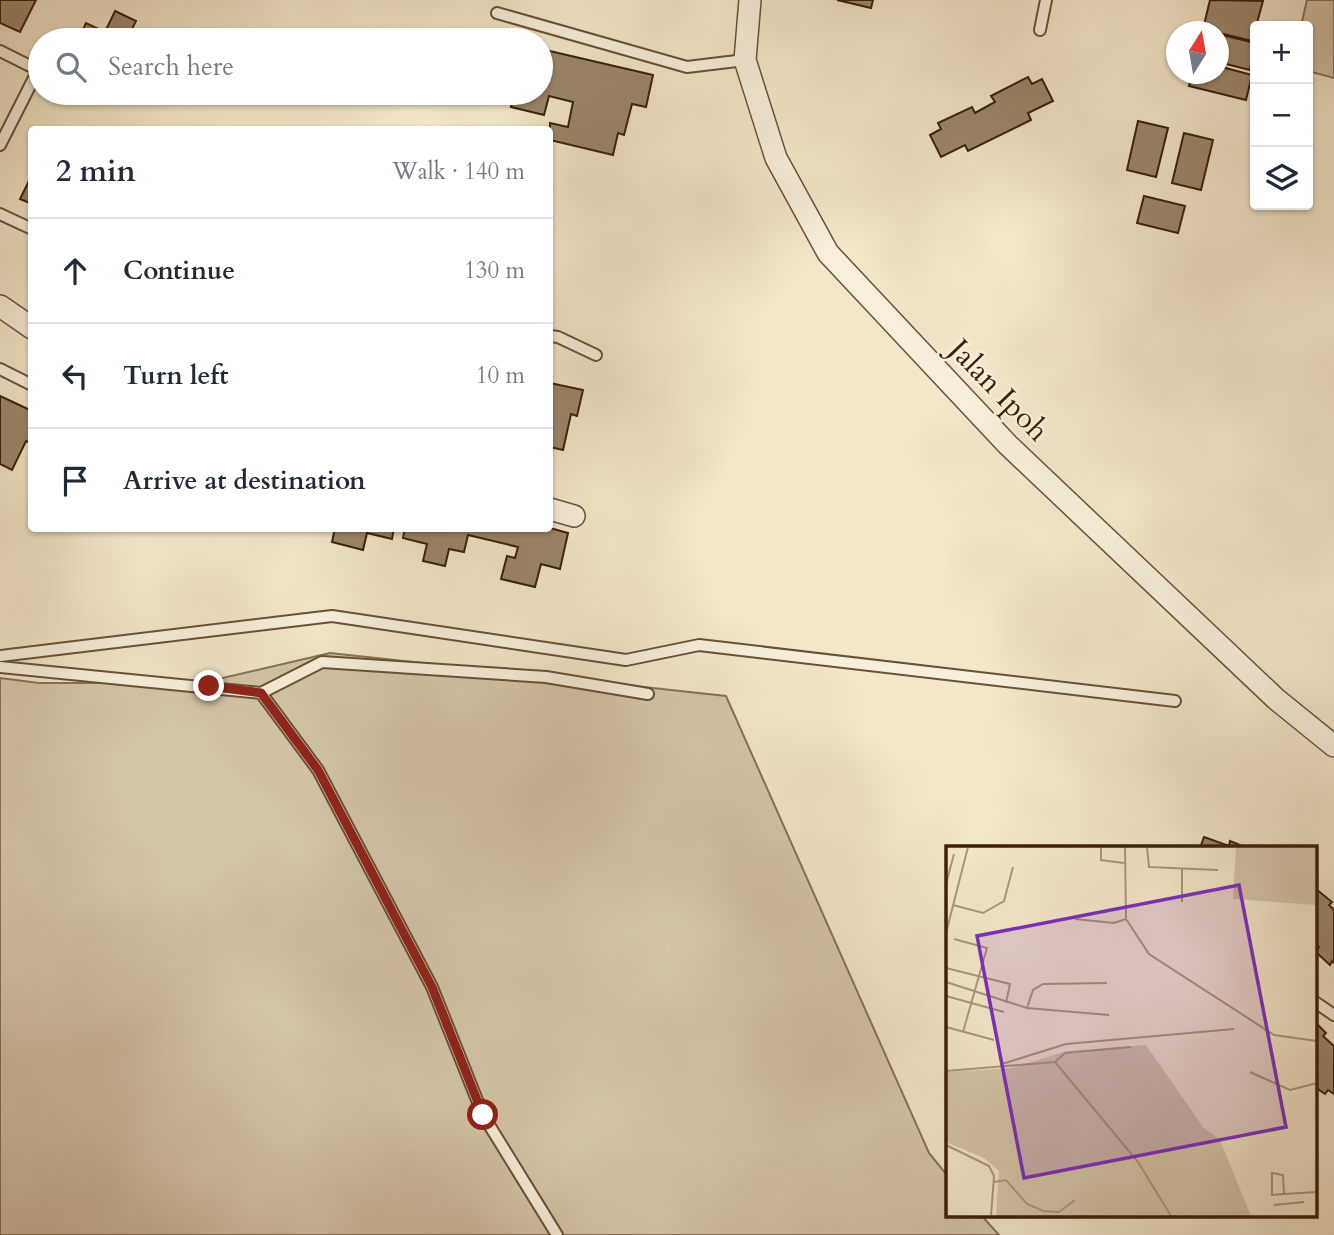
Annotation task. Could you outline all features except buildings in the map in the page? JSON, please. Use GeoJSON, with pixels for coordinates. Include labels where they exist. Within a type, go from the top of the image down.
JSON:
{"type":"FeatureCollection","features":[{"type":"Feature","properties":{"kind":"street","name":"Jalan Ipoh"},"geometry":{"type":"LineString","coordinates":[[750,0],[746,60],[776,158],[828,253],[1009,445],[1276,699],[1334,746]]}},
{"type":"Feature","properties":{"kind":"street"},"geometry":{"type":"LineString","coordinates":[[0,306],[28,325]]}},
{"type":"Feature","properties":{"kind":"street"},"geometry":{"type":"LineString","coordinates":[[553,510],[574,516]]}},
{"type":"Feature","properties":{"kind":"lane"},"geometry":{"type":"LineString","coordinates":[[1040,30],[1046,0]]}},
{"type":"Feature","properties":{"kind":"lane"},"geometry":{"type":"LineString","coordinates":[[497,13],[550,28]]}},
{"type":"Feature","properties":{"kind":"lane"},"geometry":{"type":"LineString","coordinates":[[553,29],[687,67],[746,60]]}},
{"type":"Feature","properties":{"kind":"lane"},"geometry":{"type":"LineString","coordinates":[[0,51],[28,65]]}},
{"type":"Feature","properties":{"kind":"lane"},"geometry":{"type":"LineString","coordinates":[[0,145],[28,90]]}},
{"type":"Feature","properties":{"kind":"lane"},"geometry":{"type":"LineString","coordinates":[[0,214],[28,227]]}},
{"type":"Feature","properties":{"kind":"lane"},"geometry":{"type":"LineString","coordinates":[[553,336],[596,355]]}},
{"type":"Feature","properties":{"kind":"lane"},"geometry":{"type":"LineString","coordinates":[[0,369],[28,383]]}},
{"type":"Feature","properties":{"kind":"lane"},"geometry":{"type":"LineString","coordinates":[[0,656],[332,616],[626,660],[699,645],[1175,701]]}},
{"type":"Feature","properties":{"kind":"lane"},"geometry":{"type":"LineString","coordinates":[[0,667],[261,693],[322,662],[546,677],[648,694]]}},
{"type":"Feature","properties":{"kind":"lane"},"geometry":{"type":"LineString","coordinates":[[261,693],[318,770],[432,987],[483,1115],[557,1235]]}},
{"type":"Feature","properties":{"kind":"lane"},"geometry":{"type":"LineString","coordinates":[[1316,1003],[1334,1016]]}},
{"type":"Feature","properties":{"kind":"shaded area"},"geometry":{"type":"Polygon","coordinates":[[[1307,0],[1334,0],[1334,78],[1313,72],[1313,21],[1302,21],[1307,0]]]}},
{"type":"Feature","properties":{"kind":"shaded area"},"geometry":{"type":"Polygon","coordinates":[[[330,653],[726,696],[929,1153],[946,1174],[946,1218],[984,1218],[999,1235],[0,1235],[0,678],[39,683],[201,683],[330,653]]]}},
{"type":"Feature","properties":{"kind":"route"},"geometry":{"type":"LineString","coordinates":[[209,686],[261,693],[318,770],[432,987],[483,1115]]}}]}
